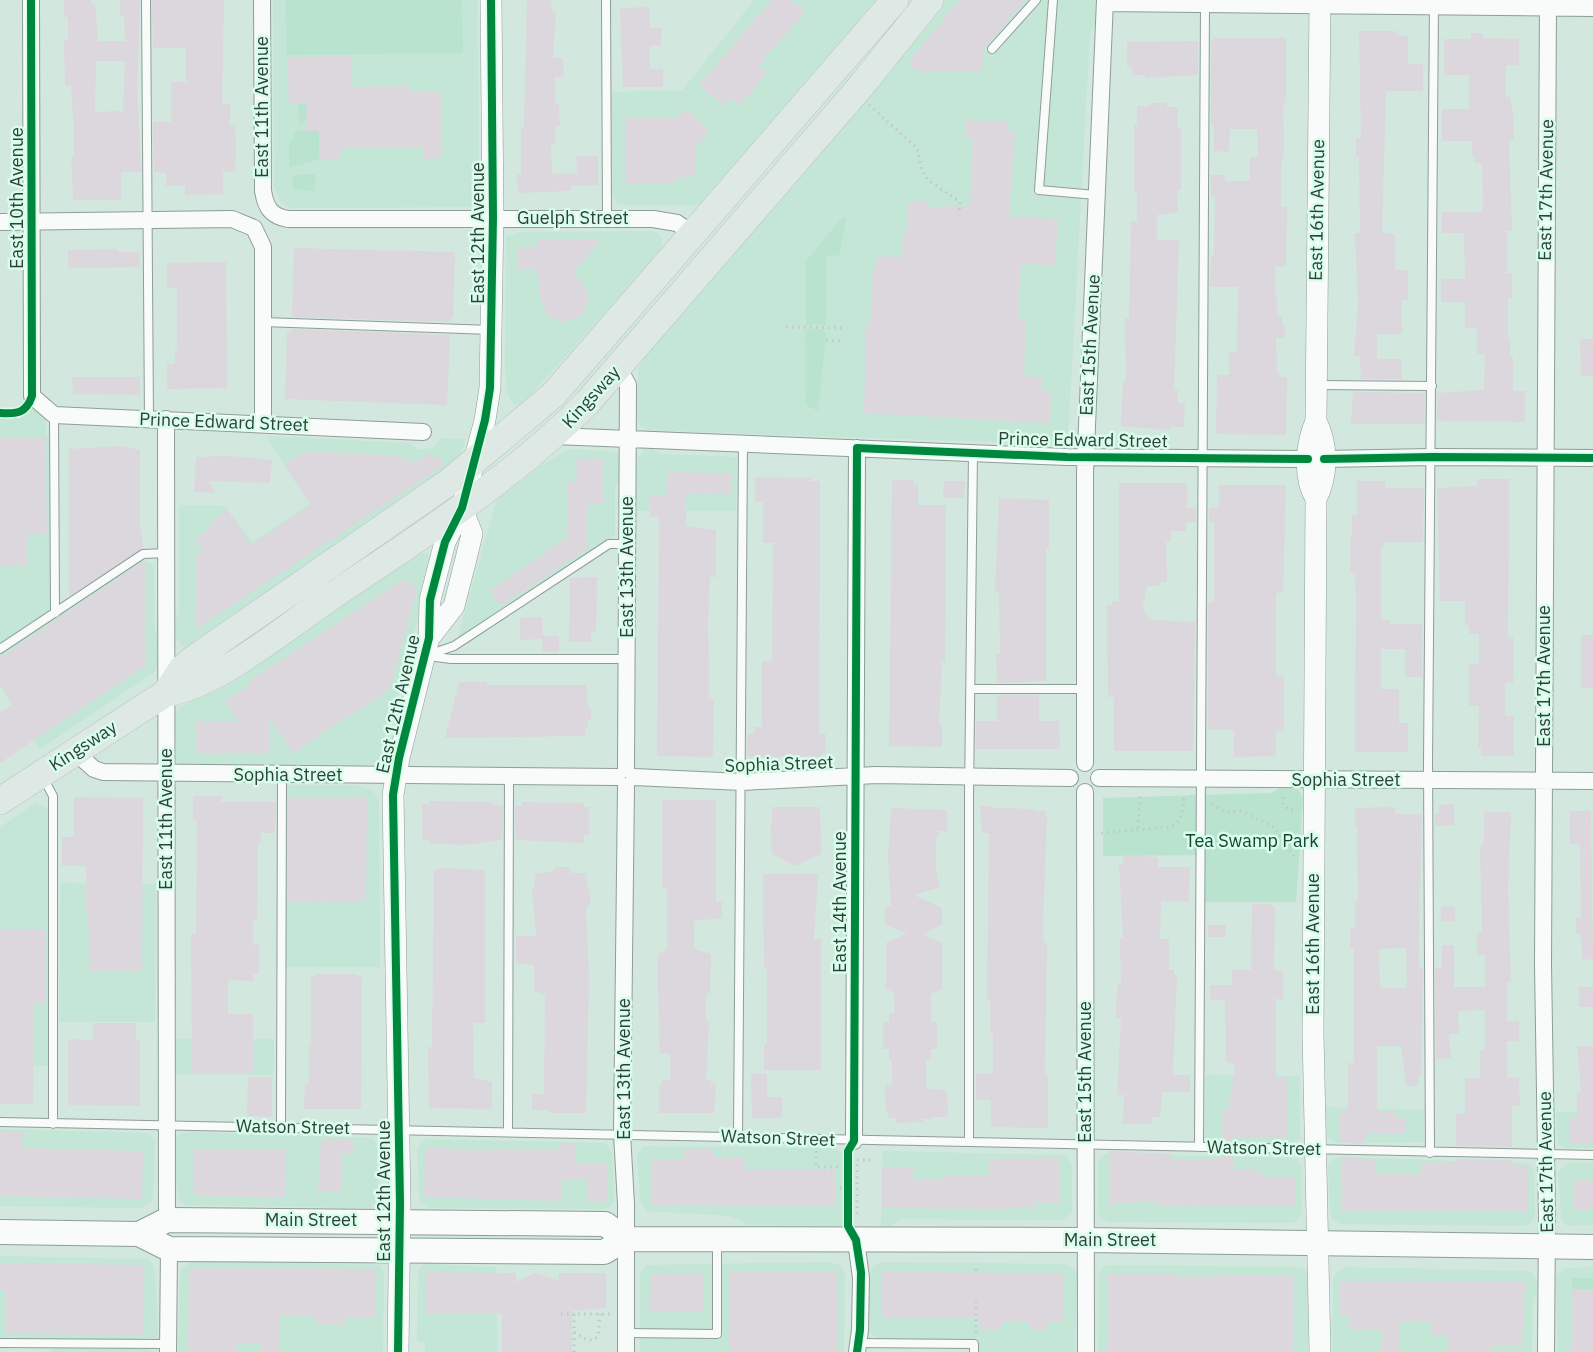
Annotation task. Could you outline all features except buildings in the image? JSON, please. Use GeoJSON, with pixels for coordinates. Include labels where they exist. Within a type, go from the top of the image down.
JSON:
{"type":"FeatureCollection","features":[{"type":"Feature","properties":{"kind":"main road","name":"Kingsway"},"geometry":{"type":"LineString","coordinates":[[166,693],[182,669],[192,660],[475,463],[554,394],[895,0]]}},
{"type":"Feature","properties":{"kind":"main road","name":"Kingsway"},"geometry":{"type":"LineString","coordinates":[[0,801],[166,693],[203,682],[462,508],[555,436],[618,367],[861,86],[930,0]]}},
{"type":"Feature","properties":{"kind":"main road","name":"Main Street"},"geometry":{"type":"LineString","coordinates":[[139,1234],[167,1220],[400,1220],[605,1224],[626,1239]]}},
{"type":"Feature","properties":{"kind":"main road","name":"Main Street"},"geometry":{"type":"LineString","coordinates":[[0,1232],[139,1234],[169,1249],[604,1252],[626,1239],[1086,1240],[1593,1247]]}},
{"type":"Feature","properties":{"kind":"street","name":"East 10th Avenue"},"geometry":{"type":"LineString","coordinates":[[32,0],[32,396],[54,415]]}},
{"type":"Feature","properties":{"kind":"street","name":"East 11th Avenue"},"geometry":{"type":"LineString","coordinates":[[262,0],[262,191],[271,212]]}},
{"type":"Feature","properties":{"kind":"street","name":"East 12th Avenue"},"geometry":{"type":"LineString","coordinates":[[398,1352],[400,1220],[393,846],[396,775],[427,647],[454,606],[466,559],[472,534],[462,508],[475,463],[490,388],[493,217],[491,0]]}},
{"type":"Feature","properties":{"kind":"street"},"geometry":{"type":"LineString","coordinates":[[1105,1],[1205,4],[1320,2],[1548,4],[1593,8]]}},
{"type":"Feature","properties":{"kind":"street","name":"East 15th Avenue"},"geometry":{"type":"LineString","coordinates":[[1085,763],[1085,456],[1105,1]]}},
{"type":"Feature","properties":{"kind":"street","name":"East 16th Avenue"},"geometry":{"type":"LineString","coordinates":[[1320,2],[1316,421],[1309,441],[1323,483],[1316,499],[1314,780],[1315,1150],[1320,1352]]}},
{"type":"Feature","properties":{"kind":"street","name":"East 17th Avenue"},"geometry":{"type":"LineString","coordinates":[[1546,1352],[1546,1155],[1542,964],[1548,4]]}},
{"type":"Feature","properties":{"kind":"street","name":"Guelph Street"},"geometry":{"type":"LineString","coordinates":[[271,212],[288,219],[493,217],[665,219],[693,234]]}},
{"type":"Feature","properties":{"kind":"street"},"geometry":{"type":"LineString","coordinates":[[0,222],[232,219],[254,228],[263,247],[263,423]]}},
{"type":"Feature","properties":{"kind":"street","name":"East 13th Avenue"},"geometry":{"type":"LineString","coordinates":[[618,367],[628,385],[622,1134],[626,1239],[626,1352]]}},
{"type":"Feature","properties":{"kind":"street","name":"Prince Edward Street"},"geometry":{"type":"LineString","coordinates":[[54,415],[423,432]]}},
{"type":"Feature","properties":{"kind":"street","name":"East 11th Avenue"},"geometry":{"type":"LineString","coordinates":[[166,419],[165,1125],[167,1220]]}},
{"type":"Feature","properties":{"kind":"street","name":"Prince Edward Street"},"geometry":{"type":"LineString","coordinates":[[555,436],[1085,456],[1316,459],[1593,458]]}},
{"type":"Feature","properties":{"kind":"street","name":"East 14th Avenue"},"geometry":{"type":"LineString","coordinates":[[854,1141],[857,448]]}},
{"type":"Feature","properties":{"kind":"street","name":"Sophia Street"},"geometry":{"type":"LineString","coordinates":[[74,751],[94,769],[103,772],[165,774],[626,777],[741,782],[856,776],[1070,778]]}},
{"type":"Feature","properties":{"kind":"street"},"geometry":{"type":"LineString","coordinates":[[1085,763],[1096,770],[1099,778],[1093,790],[1085,792],[1073,787],[1070,778],[1072,769],[1085,763]]}},
{"type":"Feature","properties":{"kind":"street","name":"Sophia Street"},"geometry":{"type":"LineString","coordinates":[[1099,778],[1593,781]]}},
{"type":"Feature","properties":{"kind":"street","name":"East 15th Avenue"},"geometry":{"type":"LineString","coordinates":[[1085,792],[1086,1352]]}},
{"type":"Feature","properties":{"kind":"street"},"geometry":{"type":"LineString","coordinates":[[856,1240],[861,1278],[860,1330],[857,1348]]}},
{"type":"Feature","properties":{"kind":"street"},"geometry":{"type":"LineString","coordinates":[[168,1348],[169,1249]]}},
{"type":"Feature","properties":{"kind":"lane"},"geometry":{"type":"LineString","coordinates":[[146,0],[149,419]]}},
{"type":"Feature","properties":{"kind":"lane"},"geometry":{"type":"LineString","coordinates":[[606,0],[607,217]]}},
{"type":"Feature","properties":{"kind":"lane"},"geometry":{"type":"LineString","coordinates":[[992,49],[1036,0]]}},
{"type":"Feature","properties":{"kind":"lane"},"geometry":{"type":"LineString","coordinates":[[1053,0],[1039,190],[1096,195]]}},
{"type":"Feature","properties":{"kind":"lane"},"geometry":{"type":"LineString","coordinates":[[1430,1152],[1428,779],[1434,3]]}},
{"type":"Feature","properties":{"kind":"lane"},"geometry":{"type":"LineString","coordinates":[[1199,1147],[1199,779],[1205,4]]}},
{"type":"Feature","properties":{"kind":"lane"},"geometry":{"type":"LineString","coordinates":[[263,322],[492,330]]}},
{"type":"Feature","properties":{"kind":"lane"},"geometry":{"type":"LineString","coordinates":[[1316,385],[1432,386]]}},
{"type":"Feature","properties":{"kind":"lane"},"geometry":{"type":"LineString","coordinates":[[54,415],[55,613]]}},
{"type":"Feature","properties":{"kind":"lane"},"geometry":{"type":"LineString","coordinates":[[738,1136],[743,443]]}},
{"type":"Feature","properties":{"kind":"lane"},"geometry":{"type":"LineString","coordinates":[[969,1142],[969,778],[973,452]]}},
{"type":"Feature","properties":{"kind":"lane"},"geometry":{"type":"LineString","coordinates":[[427,647],[454,646],[609,544],[627,544]]}},
{"type":"Feature","properties":{"kind":"lane"},"geometry":{"type":"LineString","coordinates":[[0,649],[143,554],[167,553]]}},
{"type":"Feature","properties":{"kind":"lane"},"geometry":{"type":"LineString","coordinates":[[427,647],[451,659],[627,659]]}},
{"type":"Feature","properties":{"kind":"lane"},"geometry":{"type":"LineString","coordinates":[[971,689],[1085,689]]}},
{"type":"Feature","properties":{"kind":"lane"},"geometry":{"type":"LineString","coordinates":[[41,774],[53,796],[53,1124]]}},
{"type":"Feature","properties":{"kind":"lane"},"geometry":{"type":"LineString","coordinates":[[281,1126],[282,774]]}},
{"type":"Feature","properties":{"kind":"lane"},"geometry":{"type":"LineString","coordinates":[[508,1131],[509,776]]}},
{"type":"Feature","properties":{"kind":"lane","name":"Watson Street"},"geometry":{"type":"LineString","coordinates":[[0,1122],[281,1126],[738,1136],[854,1141],[1593,1155]]}},
{"type":"Feature","properties":{"kind":"lane"},"geometry":{"type":"LineString","coordinates":[[626,1333],[717,1334],[717,1239]]}},
{"type":"Feature","properties":{"kind":"lane"},"geometry":{"type":"LineString","coordinates":[[0,1343],[168,1348]]}},
{"type":"Feature","properties":{"kind":"lane"},"geometry":{"type":"LineString","coordinates":[[857,1348],[974,1348]]}},
{"type":"Feature","properties":{"kind":"path"},"geometry":{"type":"LineString","coordinates":[[865,102],[917,148],[922,171],[928,180],[960,202],[959,215]]}},
{"type":"Feature","properties":{"kind":"path"},"geometry":{"type":"LineString","coordinates":[[786,327],[844,328]]}},
{"type":"Feature","properties":{"kind":"path"},"geometry":{"type":"LineString","coordinates":[[826,340],[844,341]]}},
{"type":"Feature","properties":{"kind":"path"},"geometry":{"type":"LineString","coordinates":[[1138,828],[1140,796]]}},
{"type":"Feature","properties":{"kind":"path"},"geometry":{"type":"LineString","coordinates":[[1101,833],[1138,828],[1153,830],[1171,827],[1179,822],[1183,813],[1184,796]]}},
{"type":"Feature","properties":{"kind":"path"},"geometry":{"type":"LineString","coordinates":[[1207,796],[1219,810],[1241,811],[1274,827],[1297,861]]}},
{"type":"Feature","properties":{"kind":"path"},"geometry":{"type":"LineString","coordinates":[[1283,797],[1283,805],[1290,810],[1298,810]]}},
{"type":"Feature","properties":{"kind":"path"},"geometry":{"type":"LineString","coordinates":[[816,1139],[816,1167],[839,1167]]}},
{"type":"Feature","properties":{"kind":"path"},"geometry":{"type":"LineString","coordinates":[[854,1141],[848,1151],[848,1226],[856,1240]]}},
{"type":"Feature","properties":{"kind":"path"},"geometry":{"type":"LineString","coordinates":[[857,1214],[855,1187],[857,1160],[871,1160]]}},
{"type":"Feature","properties":{"kind":"path"},"geometry":{"type":"LineString","coordinates":[[974,1348],[976,1302]]}},
{"type":"Feature","properties":{"kind":"path"},"geometry":{"type":"LineString","coordinates":[[561,1314],[610,1314]]}},
{"type":"Feature","properties":{"kind":"path"},"geometry":{"type":"LineString","coordinates":[[574,1314],[574,1352]]}},
{"type":"Feature","properties":{"kind":"path"},"geometry":{"type":"LineString","coordinates":[[574,1332],[587,1341],[593,1341],[598,1336],[600,1314]]}},
{"type":"Feature","properties":{"kind":"shaded area"},"geometry":{"type":"Polygon","coordinates":[[[273,0],[478,0],[479,197],[476,203],[468,207],[292,208],[280,202],[274,186],[273,0]]]}},
{"type":"Feature","properties":{"kind":"shaded area"},"geometry":{"type":"Polygon","coordinates":[[[752,0],[876,0],[704,203],[697,205],[618,205],[613,196],[607,195],[607,92],[682,90],[752,0]]]}},
{"type":"Feature","properties":{"kind":"shaded area"},"geometry":{"type":"Polygon","coordinates":[[[942,0],[1097,0],[1096,26],[1090,32],[1068,441],[1061,444],[839,437],[647,430],[641,427],[637,419],[638,370],[644,353],[942,0]]]}},
{"type":"Feature","properties":{"kind":"shaded area"},"geometry":{"type":"Polygon","coordinates":[[[519,232],[655,232],[662,238],[661,252],[523,403],[515,404],[511,401],[507,392],[505,365],[506,237],[519,232]]]}},
{"type":"Feature","properties":{"kind":"shaded area"},"geometry":{"type":"Polygon","coordinates":[[[32,407],[37,408],[46,417],[46,436],[52,438],[55,613],[143,554],[144,560],[154,566],[154,628],[158,635],[158,663],[155,672],[40,749],[0,686],[0,417],[21,414],[32,407]]]}},
{"type":"Feature","properties":{"kind":"shaded area"},"geometry":{"type":"Polygon","coordinates":[[[266,436],[408,443],[420,450],[432,448],[441,438],[466,439],[461,453],[451,464],[190,646],[182,646],[175,635],[175,620],[179,613],[179,505],[225,506],[252,542],[310,504],[266,436]]]}},
{"type":"Feature","properties":{"kind":"shaded area"},"geometry":{"type":"Polygon","coordinates":[[[569,449],[618,453],[620,478],[615,485],[615,536],[463,638],[458,637],[496,501],[539,467],[569,449]]]}},
{"type":"Feature","properties":{"kind":"shaded area"},"geometry":{"type":"Polygon","coordinates":[[[645,449],[653,449],[661,454],[737,457],[736,511],[635,511],[636,460],[645,449]]]}},
{"type":"Feature","properties":{"kind":"shaded area"},"geometry":{"type":"Polygon","coordinates":[[[421,553],[429,554],[432,564],[382,755],[377,762],[360,767],[181,765],[176,761],[174,716],[178,709],[421,553]]]}},
{"type":"Feature","properties":{"kind":"shaded area"},"geometry":{"type":"Polygon","coordinates":[[[290,785],[354,785],[372,790],[379,800],[380,967],[286,967],[286,787],[290,785]]]}},
{"type":"Feature","properties":{"kind":"shaded area"},"geometry":{"type":"Polygon","coordinates":[[[36,803],[48,809],[48,1066],[0,1065],[0,827],[36,803]]]}},
{"type":"Feature","properties":{"kind":"shaded area"},"geometry":{"type":"Polygon","coordinates":[[[60,883],[156,884],[155,1022],[59,1022],[60,883]]]}},
{"type":"Feature","properties":{"kind":"shaded area"},"geometry":{"type":"Polygon","coordinates":[[[174,1039],[274,1039],[273,1075],[174,1074],[174,1039]]]}},
{"type":"Feature","properties":{"kind":"shaded area"},"geometry":{"type":"Polygon","coordinates":[[[1206,1075],[1300,1076],[1300,1138],[1292,1143],[1205,1140],[1206,1075]]]}},
{"type":"Feature","properties":{"kind":"shaded area"},"geometry":{"type":"Polygon","coordinates":[[[1326,1107],[1424,1110],[1424,1142],[1335,1143],[1327,1136],[1326,1107]]]}},
{"type":"Feature","properties":{"kind":"shaded area"},"geometry":{"type":"Polygon","coordinates":[[[1556,1112],[1593,1112],[1593,1148],[1564,1148],[1558,1145],[1556,1112]]]}},
{"type":"Feature","properties":{"kind":"shaded area"},"geometry":{"type":"Polygon","coordinates":[[[0,1129],[148,1133],[155,1140],[153,1195],[150,1204],[139,1208],[0,1206],[0,1129]]]}},
{"type":"Feature","properties":{"kind":"shaded area"},"geometry":{"type":"Polygon","coordinates":[[[186,1132],[372,1138],[377,1144],[378,1202],[368,1208],[185,1205],[179,1198],[173,1167],[173,1143],[176,1136],[186,1132]]]}},
{"type":"Feature","properties":{"kind":"shaded area"},"geometry":{"type":"Polygon","coordinates":[[[426,1139],[605,1143],[612,1152],[614,1202],[606,1209],[429,1208],[420,1200],[417,1151],[426,1139]]]}},
{"type":"Feature","properties":{"kind":"shaded area"},"geometry":{"type":"Polygon","coordinates":[[[644,1146],[835,1148],[844,1154],[844,1226],[749,1225],[730,1216],[647,1211],[640,1200],[637,1154],[644,1146]]]}},
{"type":"Feature","properties":{"kind":"shaded area"},"geometry":{"type":"Polygon","coordinates":[[[882,1151],[1067,1155],[1072,1165],[1072,1213],[1062,1220],[900,1219],[891,1226],[881,1226],[882,1151]]]}},
{"type":"Feature","properties":{"kind":"shaded area"},"geometry":{"type":"Polygon","coordinates":[[[1105,1154],[1293,1158],[1298,1160],[1301,1166],[1302,1213],[1297,1221],[1291,1223],[1108,1222],[1101,1218],[1098,1209],[1098,1160],[1105,1154]]]}},
{"type":"Feature","properties":{"kind":"shaded area"},"geometry":{"type":"Polygon","coordinates":[[[1337,1157],[1525,1163],[1534,1169],[1535,1217],[1530,1224],[1524,1226],[1341,1224],[1332,1219],[1330,1212],[1328,1165],[1337,1157]]]}},
{"type":"Feature","properties":{"kind":"shaded area"},"geometry":{"type":"Polygon","coordinates":[[[1593,1162],[1593,1225],[1567,1226],[1561,1218],[1558,1172],[1568,1163],[1593,1162]]]}},
{"type":"Feature","properties":{"kind":"shaded area"},"geometry":{"type":"Polygon","coordinates":[[[0,1256],[148,1259],[155,1269],[158,1334],[155,1338],[147,1338],[146,1350],[155,1352],[51,1352],[52,1344],[0,1343],[0,1256]]]}},
{"type":"Feature","properties":{"kind":"shaded area"},"geometry":{"type":"Polygon","coordinates":[[[193,1260],[379,1265],[384,1272],[383,1352],[178,1352],[180,1271],[193,1260]]]}},
{"type":"Feature","properties":{"kind":"shaded area"},"geometry":{"type":"Polygon","coordinates":[[[830,1262],[842,1266],[845,1273],[844,1352],[640,1352],[640,1274],[646,1265],[830,1262]]]}},
{"type":"Feature","properties":{"kind":"shaded area"},"geometry":{"type":"Polygon","coordinates":[[[882,1262],[1065,1264],[1072,1267],[1077,1274],[1075,1352],[974,1352],[974,1344],[879,1343],[879,1338],[869,1333],[869,1278],[873,1266],[882,1262]]]}},
{"type":"Feature","properties":{"kind":"shaded area"},"geometry":{"type":"Polygon","coordinates":[[[428,1264],[496,1267],[497,1352],[425,1352],[425,1342],[417,1342],[418,1272],[421,1266],[428,1264]]]}},
{"type":"Feature","properties":{"kind":"shaded area"},"geometry":{"type":"Polygon","coordinates":[[[1106,1265],[1300,1267],[1306,1270],[1308,1278],[1308,1352],[1098,1352],[1099,1274],[1106,1265]]]}},
{"type":"Feature","properties":{"kind":"shaded area"},"geometry":{"type":"Polygon","coordinates":[[[1345,1267],[1531,1271],[1537,1281],[1537,1294],[1533,1299],[1532,1352],[1332,1352],[1333,1279],[1336,1273],[1345,1267]]]}},
{"type":"Feature","properties":{"kind":"shaded area"},"geometry":{"type":"Polygon","coordinates":[[[1593,1267],[1593,1352],[1558,1352],[1556,1276],[1565,1268],[1593,1267]]]}},
{"type":"Feature","properties":{"kind":"green space"},"geometry":{"type":"Polygon","coordinates":[[[286,0],[462,0],[463,53],[287,55],[286,0]]]}},
{"type":"Feature","properties":{"kind":"green space"},"geometry":{"type":"Polygon","coordinates":[[[319,99],[307,120],[299,125],[298,104],[319,99]]]}},
{"type":"Feature","properties":{"kind":"green space"},"geometry":{"type":"Polygon","coordinates":[[[296,131],[319,131],[319,159],[289,168],[289,145],[296,131]]]}},
{"type":"Feature","properties":{"kind":"green space"},"geometry":{"type":"Polygon","coordinates":[[[315,174],[315,191],[293,189],[293,175],[315,174]]]}},
{"type":"Feature","properties":{"kind":"green space"},"geometry":{"type":"Polygon","coordinates":[[[847,216],[839,255],[826,256],[826,325],[806,325],[806,261],[842,218],[847,216]]]}},
{"type":"Feature","properties":{"kind":"green space"},"geometry":{"type":"Polygon","coordinates":[[[823,329],[826,334],[818,411],[806,405],[805,330],[823,329]]]}},
{"type":"Feature","properties":{"kind":"green space","name":"Tea Swamp Park"},"geometry":{"type":"Polygon","coordinates":[[[1280,788],[1298,789],[1303,798],[1296,902],[1205,902],[1204,855],[1103,856],[1103,798],[1271,793],[1280,788]]]}},
{"type":"Feature","properties":{"kind":"green space"},"geometry":{"type":"Polygon","coordinates":[[[1572,1278],[1593,1278],[1593,1289],[1572,1289],[1572,1278]]]}},
{"type":"Feature","properties":{"kind":"cycle path"},"geometry":{"type":"LineString","coordinates":[[0,413],[20,412],[27,406],[32,396],[31,0]]}},
{"type":"Feature","properties":{"kind":"cycle path"},"geometry":{"type":"LineString","coordinates":[[398,1352],[400,1203],[393,795],[399,758],[429,638],[430,600],[445,542],[462,508],[485,420],[490,388],[493,217],[491,0]]}},
{"type":"Feature","properties":{"kind":"cycle path"},"geometry":{"type":"LineString","coordinates":[[857,1352],[860,1330],[861,1272],[856,1240],[848,1226],[848,1151],[854,1141],[857,448],[1067,457],[1308,459]]}},
{"type":"Feature","properties":{"kind":"cycle path"},"geometry":{"type":"LineString","coordinates":[[1324,459],[1593,458]]}}]}
